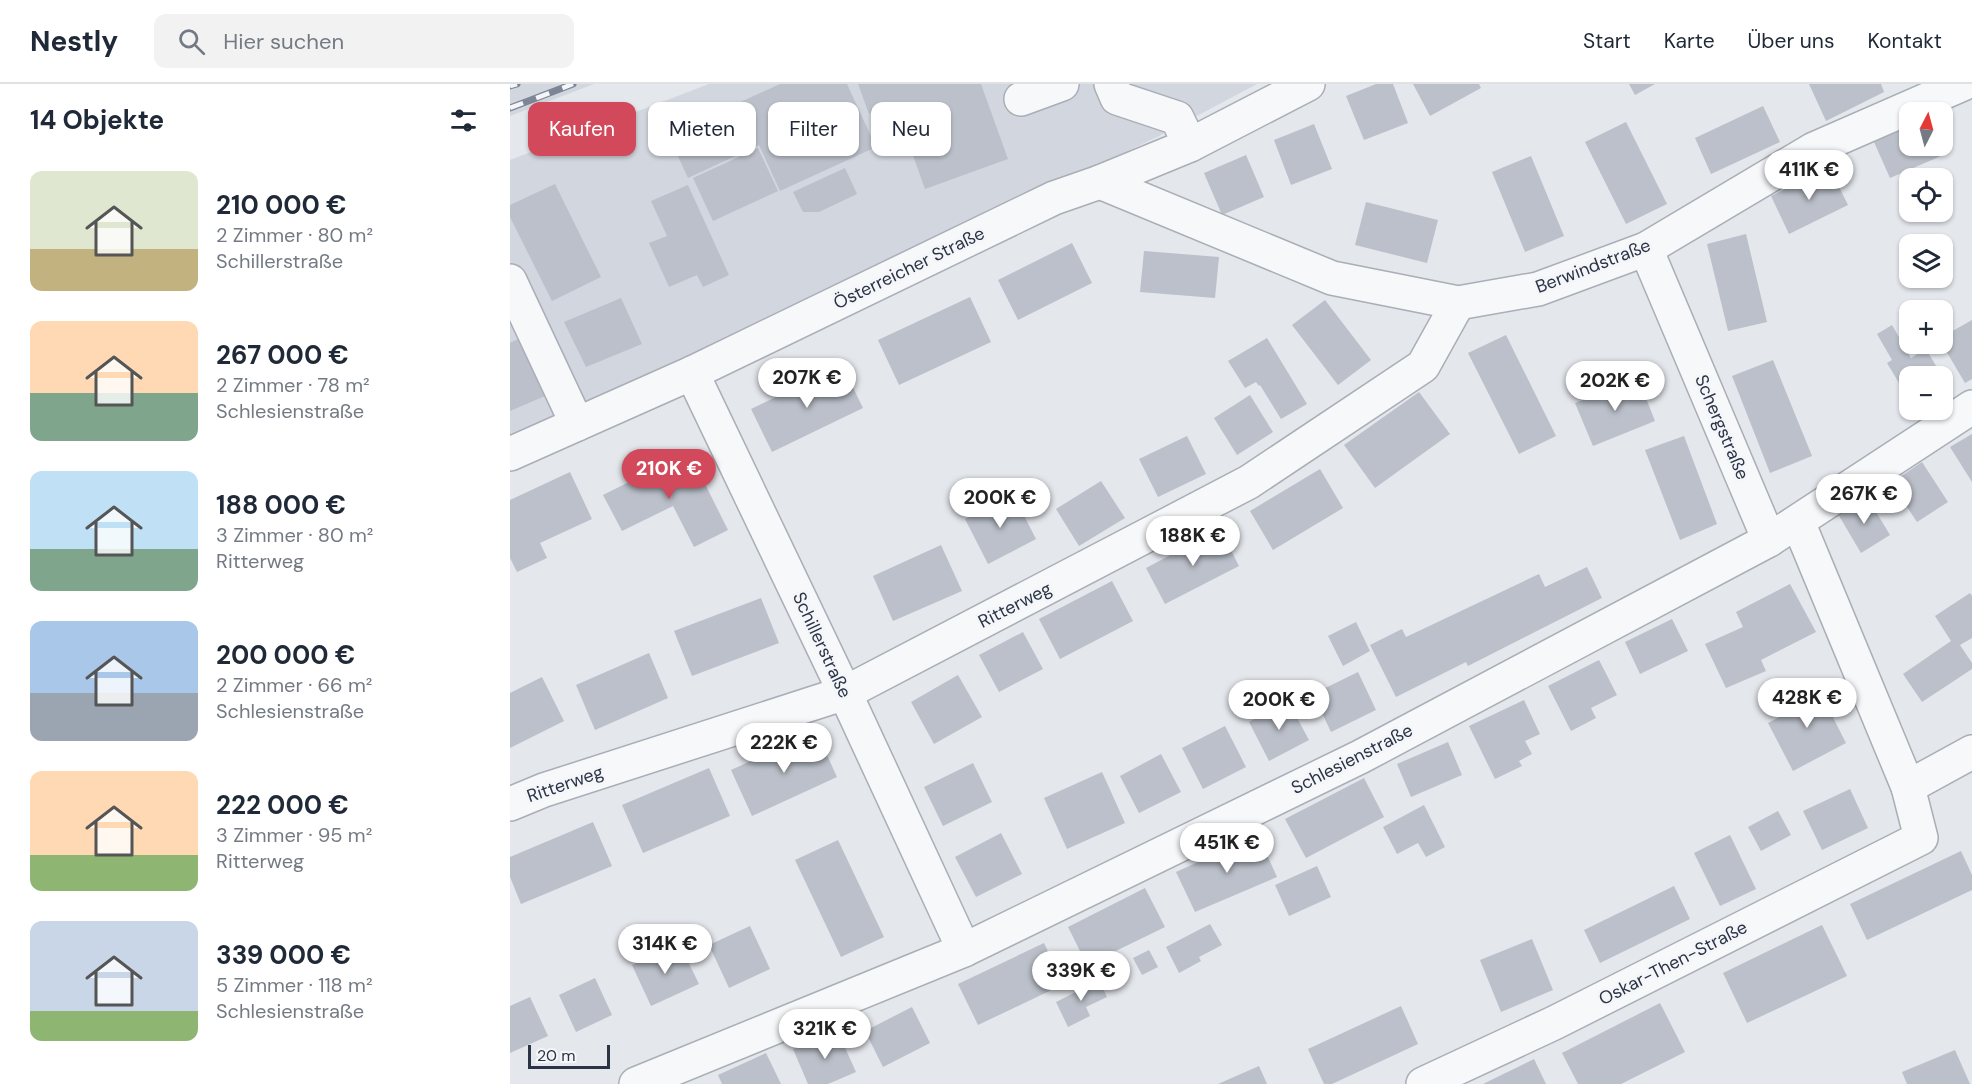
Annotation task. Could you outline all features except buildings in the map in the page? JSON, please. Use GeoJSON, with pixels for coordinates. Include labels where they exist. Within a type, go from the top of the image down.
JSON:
{"type":"FeatureCollection","features":[{"type":"Feature","properties":{"kind":"street"},"geometry":{"type":"LineString","coordinates":[[1021,99],[1062,84]]}},
{"type":"Feature","properties":{"kind":"street"},"geometry":{"type":"LineString","coordinates":[[1112,84],[1118,98],[1177,118],[1190,145]]}},
{"type":"Feature","properties":{"kind":"street","name":"Österreicher Straße"},"geometry":{"type":"LineString","coordinates":[[510,454],[692,373],[1054,198],[1190,145],[1308,84]]}},
{"type":"Feature","properties":{"kind":"street","name":"Berwindstraße"},"geometry":{"type":"LineString","coordinates":[[1100,182],[1332,278],[1458,303],[1538,289],[1646,249],[1814,149],[1963,84]]}},
{"type":"Feature","properties":{"kind":"street","name":"Schergstraße"},"geometry":{"type":"LineString","coordinates":[[1646,249],[1769,540]]}},
{"type":"Feature","properties":{"kind":"street"},"geometry":{"type":"LineString","coordinates":[[510,280],[577,424]]}},
{"type":"Feature","properties":{"kind":"street","name":"Ritterweg"},"geometry":{"type":"LineString","coordinates":[[510,804],[544,790],[845,693],[1249,482],[1423,366],[1458,303]]}},
{"type":"Feature","properties":{"kind":"street","name":"Schillerstraße"},"geometry":{"type":"LineString","coordinates":[[692,373],[845,693],[964,950]]}},
{"type":"Feature","properties":{"kind":"street","name":"Schlesienstraße"},"geometry":{"type":"LineString","coordinates":[[636,1084],[964,950],[1360,757],[1769,540],[1972,406]]}},
{"type":"Feature","properties":{"kind":"street"},"geometry":{"type":"LineString","coordinates":[[1798,522],[1908,787],[1972,753]]}},
{"type":"Feature","properties":{"kind":"street","name":"Oskar-Then-Straße"},"geometry":{"type":"LineString","coordinates":[[1423,1084],[1554,1023],[1921,838],[1908,787]]}},
{"type":"Feature","properties":{"kind":"shaded area"},"geometry":{"type":"Polygon","coordinates":[[[510,84],[594,84],[547,102],[528,102],[528,109],[510,116],[510,84]]]}},
{"type":"Feature","properties":{"kind":"shaded area"},"geometry":{"type":"Polygon","coordinates":[[[709,84],[1257,84],[1159,136],[692,358],[510,438],[510,160],[528,153],[528,156],[636,156],[636,112],[648,107],[648,156],[756,156],[756,102],[662,102],[709,84]]]}},
{"type":"Feature","properties":{"kind":"railway"},"geometry":{"type":"LineString","coordinates":[[510,86],[517,84]]}},
{"type":"Feature","properties":{"kind":"railway"},"geometry":{"type":"LineString","coordinates":[[510,108],[573,84]]}}]}
